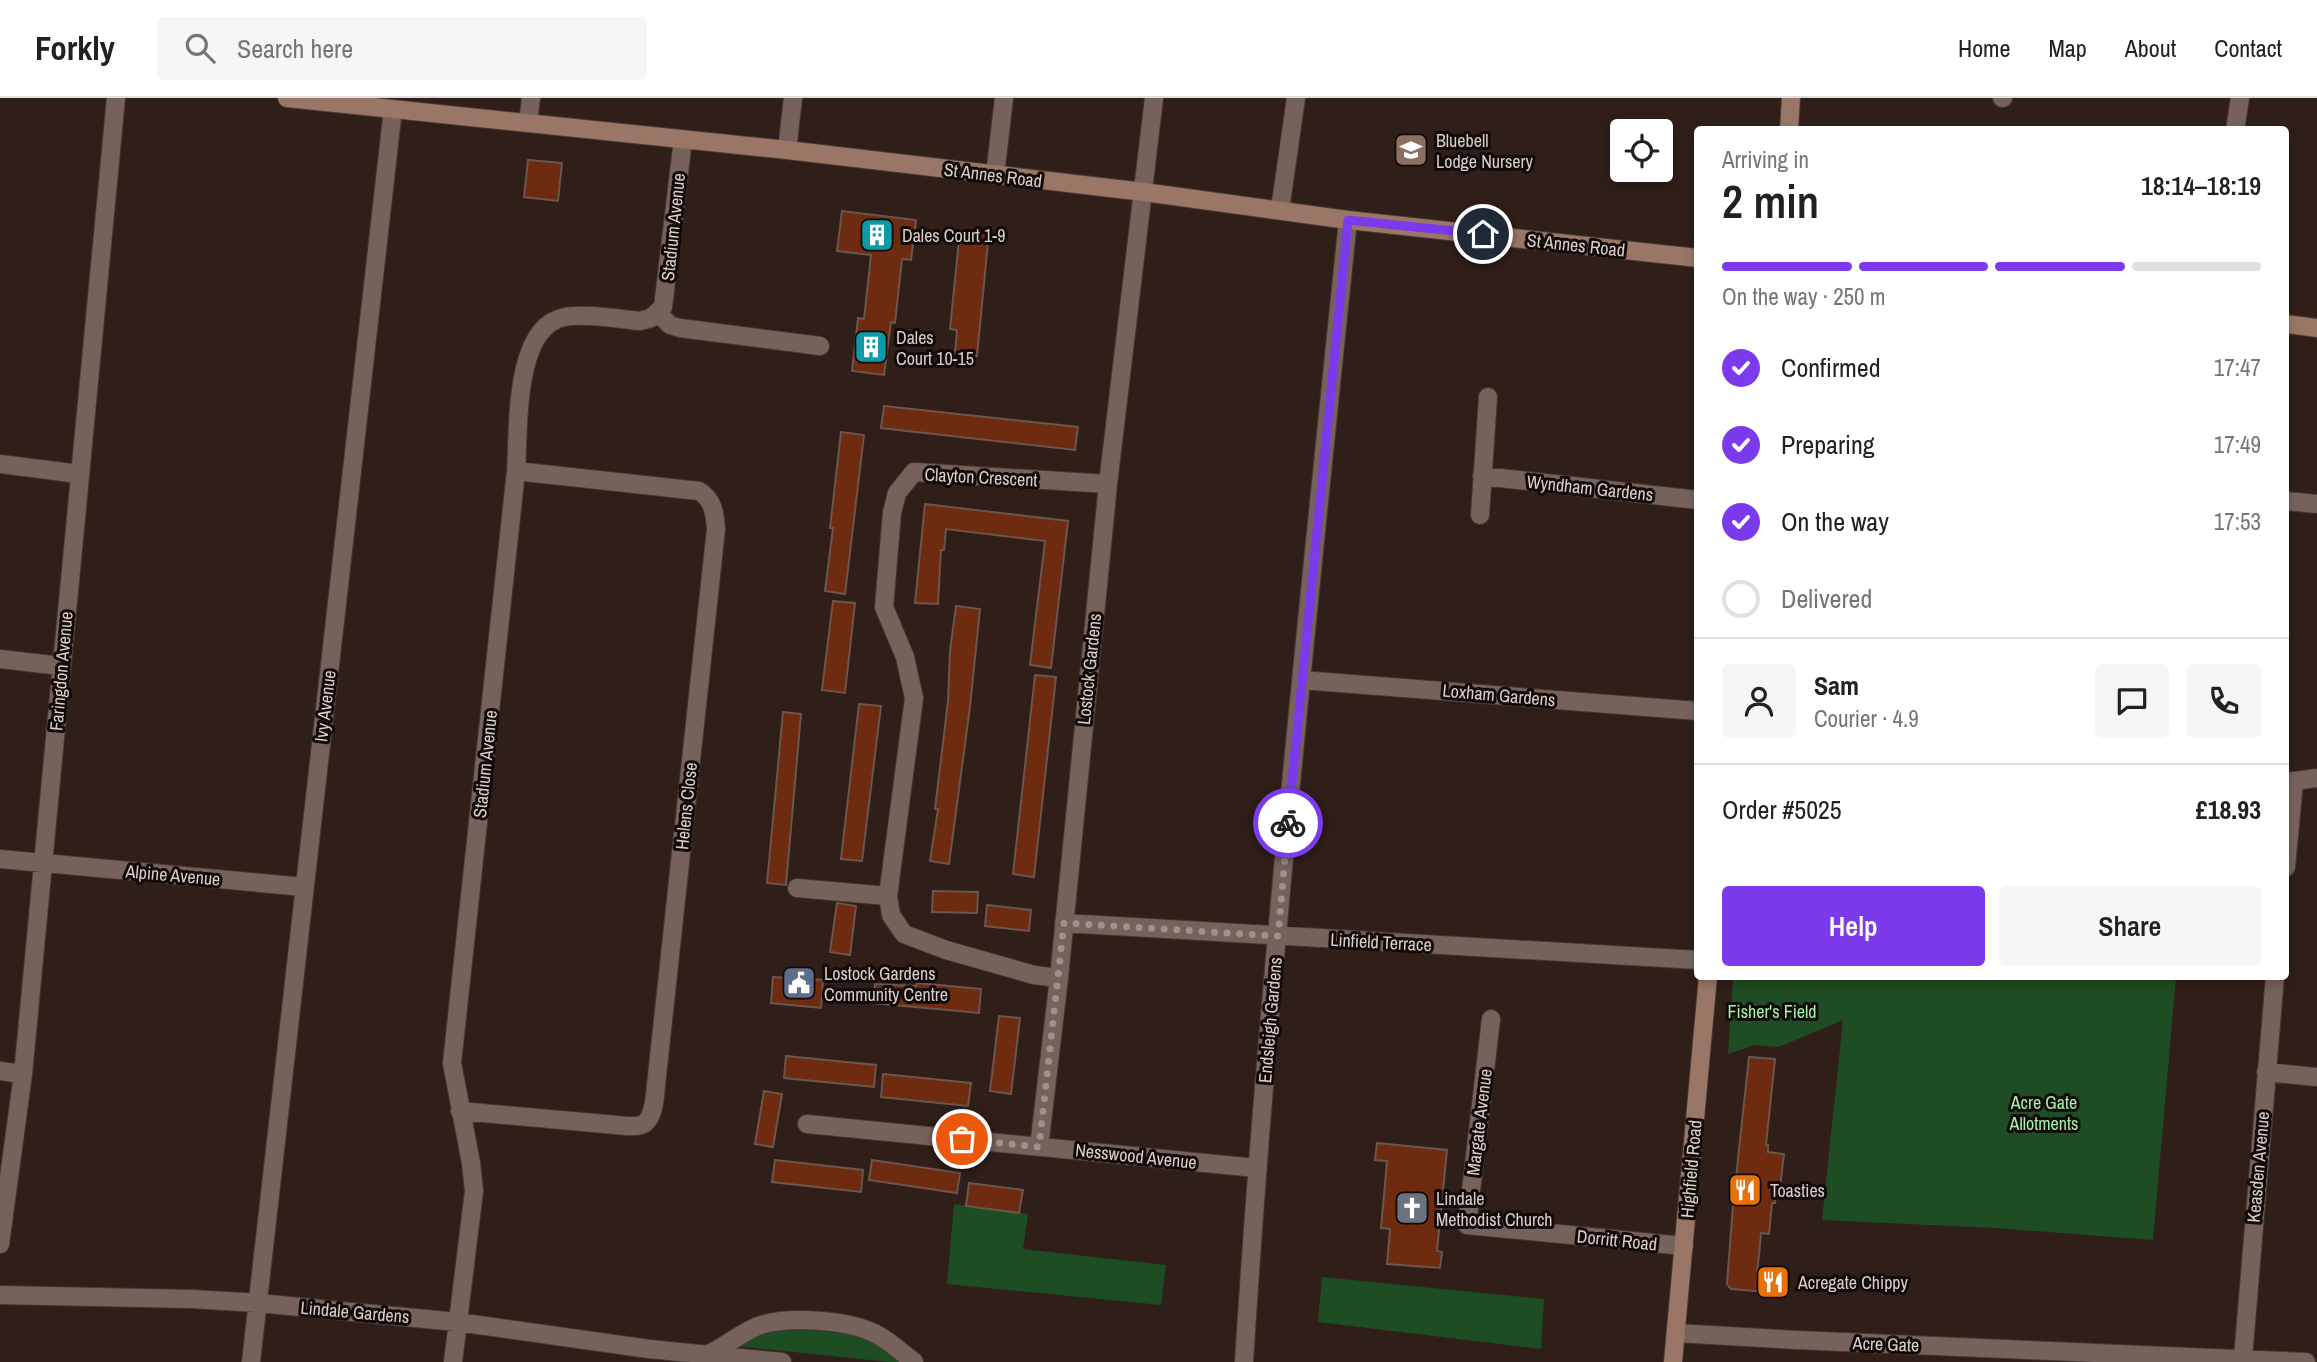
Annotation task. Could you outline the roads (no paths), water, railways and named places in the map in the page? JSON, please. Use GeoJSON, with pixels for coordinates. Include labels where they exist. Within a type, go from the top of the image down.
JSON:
{"type":"FeatureCollection","features":[{"type":"Feature","properties":{"kind":"street","name":"Faringdon Avenue"},"geometry":{"type":"LineString","coordinates":[[0,1244],[23,1073],[116,98]]}},
{"type":"Feature","properties":{"kind":"street","name":"St Annes Road"},"geometry":{"type":"LineString","coordinates":[[287,98],[327,100],[787,150],[1144,192],[1348,220],[1694,258]]}},
{"type":"Feature","properties":{"kind":"street"},"geometry":{"type":"LineString","coordinates":[[528,123],[531,98]]}},
{"type":"Feature","properties":{"kind":"street"},"geometry":{"type":"LineString","coordinates":[[787,150],[793,98]]}},
{"type":"Feature","properties":{"kind":"street"},"geometry":{"type":"LineString","coordinates":[[995,175],[1004,98]]}},
{"type":"Feature","properties":{"kind":"street","name":"Lostock Gardens"},"geometry":{"type":"LineString","coordinates":[[1039,1147],[1059,978],[1108,484],[1154,98]]}},
{"type":"Feature","properties":{"kind":"street"},"geometry":{"type":"LineString","coordinates":[[1280,210],[1296,98]]}},
{"type":"Feature","properties":{"kind":"street"},"geometry":{"type":"LineString","coordinates":[[1789,126],[1791,98]]}},
{"type":"Feature","properties":{"kind":"street"},"geometry":{"type":"LineString","coordinates":[[2236,126],[2239,98]]}},
{"type":"Feature","properties":{"kind":"street","name":"Ivy Avenue"},"geometry":{"type":"LineString","coordinates":[[251,1362],[393,109]]}},
{"type":"Feature","properties":{"kind":"street","name":"Stadium Avenue"},"geometry":{"type":"LineString","coordinates":[[453,1362],[474,1191],[452,1063],[516,471],[523,379],[528,354],[538,332],[550,322],[564,317],[640,321],[658,313],[664,304],[682,139]]}},
{"type":"Feature","properties":{"kind":"street","name":"Endsleigh Gardens"},"geometry":{"type":"LineString","coordinates":[[1244,1362],[1256,1168],[1301,680],[1348,220]]}},
{"type":"Feature","properties":{"kind":"street"},"geometry":{"type":"LineString","coordinates":[[658,313],[670,325],[680,328],[820,346]]}},
{"type":"Feature","properties":{"kind":"street"},"geometry":{"type":"LineString","coordinates":[[2289,324],[2317,328]]}},
{"type":"Feature","properties":{"kind":"street"},"geometry":{"type":"LineString","coordinates":[[1480,515],[1488,397]]}},
{"type":"Feature","properties":{"kind":"street"},"geometry":{"type":"LineString","coordinates":[[0,464],[79,474]]}},
{"type":"Feature","properties":{"kind":"street","name":"Helens Close"},"geometry":{"type":"LineString","coordinates":[[460,1111],[627,1126],[647,1122],[652,1111],[716,529],[711,503],[699,491],[516,471]]}},
{"type":"Feature","properties":{"kind":"street","name":"Clayton Crescent"},"geometry":{"type":"LineString","coordinates":[[1059,978],[1034,975],[946,950],[904,934],[891,915],[888,896],[914,698],[905,657],[884,607],[892,513],[897,493],[914,472],[1108,484]]}},
{"type":"Feature","properties":{"kind":"street","name":"Wyndham Gardens"},"geometry":{"type":"LineString","coordinates":[[1482,476],[1694,500]]}},
{"type":"Feature","properties":{"kind":"street"},"geometry":{"type":"LineString","coordinates":[[2289,501],[2317,504]]}},
{"type":"Feature","properties":{"kind":"street"},"geometry":{"type":"LineString","coordinates":[[0,659],[61,666]]}},
{"type":"Feature","properties":{"kind":"street","name":"Loxham Gardens"},"geometry":{"type":"LineString","coordinates":[[1301,680],[1694,711]]}},
{"type":"Feature","properties":{"kind":"street"},"geometry":{"type":"LineString","coordinates":[[2289,803],[2290,782],[2317,778]]}},
{"type":"Feature","properties":{"kind":"street","name":"Alpine Avenue"},"geometry":{"type":"LineString","coordinates":[[0,859],[304,887]]}},
{"type":"Feature","properties":{"kind":"street"},"geometry":{"type":"LineString","coordinates":[[797,888],[888,896]]}},
{"type":"Feature","properties":{"kind":"street","name":"Linfield Terrace"},"geometry":{"type":"LineString","coordinates":[[1064,923],[1694,960]]}},
{"type":"Feature","properties":{"kind":"street","name":"Highfield Road"},"geometry":{"type":"LineString","coordinates":[[1673,1362],[1708,980]]}},
{"type":"Feature","properties":{"kind":"street","name":"Keasden Avenue"},"geometry":{"type":"LineString","coordinates":[[2242,1358],[2275,980]]}},
{"type":"Feature","properties":{"kind":"street","name":"Margate Avenue"},"geometry":{"type":"LineString","coordinates":[[1467,1225],[1491,1019]]}},
{"type":"Feature","properties":{"kind":"street"},"geometry":{"type":"LineString","coordinates":[[0,1070],[23,1073]]}},
{"type":"Feature","properties":{"kind":"street"},"geometry":{"type":"LineString","coordinates":[[2266,1072],[2317,1077]]}},
{"type":"Feature","properties":{"kind":"street","name":"Nesswood Avenue"},"geometry":{"type":"LineString","coordinates":[[807,1124],[1256,1168]]}},
{"type":"Feature","properties":{"kind":"street","name":"Dorritt Road"},"geometry":{"type":"LineString","coordinates":[[1467,1225],[1684,1246]]}},
{"type":"Feature","properties":{"kind":"street","name":"Lindale Gardens"},"geometry":{"type":"LineString","coordinates":[[0,1294],[258,1303],[457,1322],[648,1355],[782,1362]]}},
{"type":"Feature","properties":{"kind":"street"},"geometry":{"type":"LineString","coordinates":[[713,1358],[758,1326],[777,1322],[825,1322],[849,1325],[874,1334],[914,1362]]}},
{"type":"Feature","properties":{"kind":"street","name":"Acre Gate"},"geometry":{"type":"LineString","coordinates":[[1676,1333],[2306,1362]]}},
{"type":"Feature","properties":{"kind":"place","name":"Bluebell Lodge Nursery"},"geometry":{"type":"Point","coordinates":[1411,150]}},
{"type":"Feature","properties":{"kind":"place","name":"Dales Court 1-9"},"geometry":{"type":"Point","coordinates":[877,235]}},
{"type":"Feature","properties":{"kind":"place","name":"Dales Court 10-15"},"geometry":{"type":"Point","coordinates":[871,347]}},
{"type":"Feature","properties":{"kind":"place","name":"Lostock Gardens Community Centre"},"geometry":{"type":"Point","coordinates":[799,983]}},
{"type":"Feature","properties":{"kind":"place","name":"Toasties"},"geometry":{"type":"Point","coordinates":[1745,1190]}},
{"type":"Feature","properties":{"kind":"place","name":"Lindale Methodist Church"},"geometry":{"type":"Point","coordinates":[1412,1208]}},
{"type":"Feature","properties":{"kind":"place","name":"Acregate Chippy"},"geometry":{"type":"Point","coordinates":[1773,1282]}},
{"type":"Feature","properties":{"kind":"park label","name":"Fisher's Field"},"geometry":{"type":"Point","coordinates":[1772,1011]}},
{"type":"Feature","properties":{"kind":"park label","name":"Acre Gate Allotments"},"geometry":{"type":"Point","coordinates":[2044,1112]}}]}
